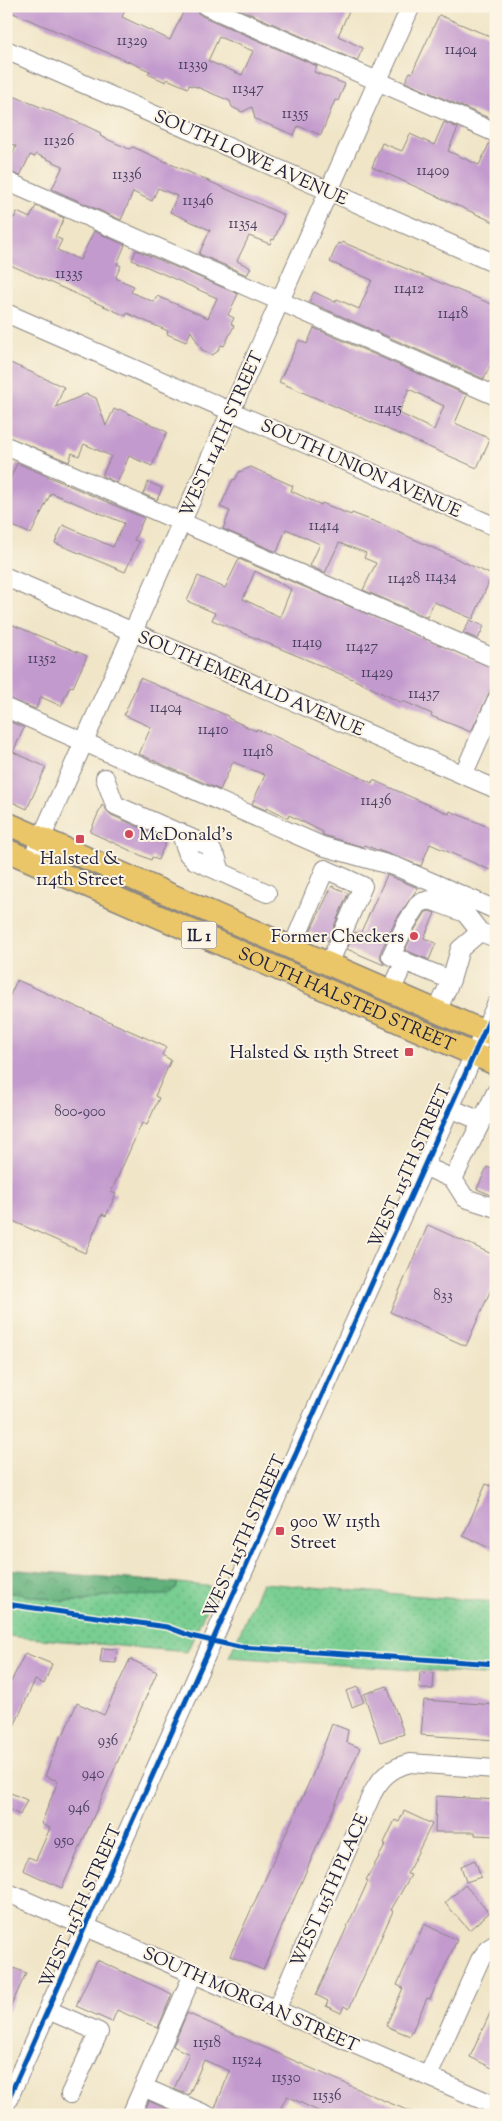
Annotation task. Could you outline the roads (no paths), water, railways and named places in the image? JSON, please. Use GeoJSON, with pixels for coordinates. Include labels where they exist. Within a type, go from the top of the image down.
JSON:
{"type":"FeatureCollection","features":[{"type":"Feature","properties":{"kind":"main road","name":"SOUTH HALSTED STREET"},"geometry":{"type":"LineString","coordinates":[[6,823],[490,1035]]}},
{"type":"Feature","properties":{"kind":"main road","name":"SOUTH HALSTED STREET"},"geometry":{"type":"LineString","coordinates":[[6,850],[496,1064]]}},
{"type":"Feature","properties":{"kind":"street"},"geometry":{"type":"LineString","coordinates":[[206,6],[496,133]]}},
{"type":"Feature","properties":{"kind":"street","name":"WEST 114TH STREET"},"geometry":{"type":"LineString","coordinates":[[30,861],[412,6]]}},
{"type":"Feature","properties":{"kind":"street","name":"SOUTH LOWE AVENUE"},"geometry":{"type":"LineString","coordinates":[[6,50],[496,264]]}},
{"type":"Feature","properties":{"kind":"street"},"geometry":{"type":"LineString","coordinates":[[6,181],[496,396]]}},
{"type":"Feature","properties":{"kind":"street","name":"SOUTH UNION AVENUE"},"geometry":{"type":"LineString","coordinates":[[6,313],[496,527]]}},
{"type":"Feature","properties":{"kind":"street"},"geometry":{"type":"LineString","coordinates":[[6,446],[496,660]]}},
{"type":"Feature","properties":{"kind":"street","name":"SOUTH EMERALD AVENUE"},"geometry":{"type":"LineString","coordinates":[[6,577],[496,789]]}},
{"type":"Feature","properties":{"kind":"street"},"geometry":{"type":"LineString","coordinates":[[463,775],[496,701]]}},
{"type":"Feature","properties":{"kind":"street"},"geometry":{"type":"LineString","coordinates":[[6,708],[322,846],[397,867],[496,910]]}},
{"type":"Feature","properties":{"kind":"street"},"geometry":{"type":"LineString","coordinates":[[105,778],[116,805],[180,832],[188,854],[194,860],[267,893]]}},
{"type":"Feature","properties":{"kind":"street"},"geometry":{"type":"LineString","coordinates":[[292,948],[324,869],[364,886],[329,964]]}},
{"type":"Feature","properties":{"kind":"street"},"geometry":{"type":"LineString","coordinates":[[437,1011],[451,980],[460,949],[488,935],[465,913],[430,900],[420,903],[406,924],[391,956],[451,980]]}},
{"type":"Feature","properties":{"kind":"street"},"geometry":{"type":"LineString","coordinates":[[391,991],[405,961]]}},
{"type":"Feature","properties":{"kind":"street","name":"WEST 115TH STREET"},"geometry":{"type":"LineString","coordinates":[[6,2104],[450,1108],[474,1055],[490,1035],[496,1005]]}},
{"type":"Feature","properties":{"kind":"street"},"geometry":{"type":"LineString","coordinates":[[454,1179],[496,1092]]}},
{"type":"Feature","properties":{"kind":"street"},"geometry":{"type":"LineString","coordinates":[[450,1108],[481,1121]]}},
{"type":"Feature","properties":{"kind":"street"},"geometry":{"type":"LineString","coordinates":[[424,1166],[454,1179],[465,1198],[496,1208]]}},
{"type":"Feature","properties":{"kind":"street","name":"WEST 115TH PLACE"},"geometry":{"type":"LineString","coordinates":[[276,2010],[372,1794],[388,1773],[398,1766],[410,1763],[496,1769]]}},
{"type":"Feature","properties":{"kind":"street","name":"SOUTH MORGAN STREET"},"geometry":{"type":"LineString","coordinates":[[6,1892],[496,2106]]}},
{"type":"Feature","properties":{"kind":"street"},"geometry":{"type":"LineString","coordinates":[[428,2076],[480,1960],[488,1949],[496,1944]]}},
{"type":"Feature","properties":{"kind":"street"},"geometry":{"type":"LineString","coordinates":[[130,2115],[193,1974]]}},
{"type":"Feature","properties":{"kind":"street"},"geometry":{"type":"LineString","coordinates":[[48,2010],[99,2032],[70,2094]]}},
{"type":"Feature","properties":{"kind":"street"},"geometry":{"type":"LineString","coordinates":[[143,2087],[207,2115]]}},
{"type":"Feature","properties":{"kind":"place","name":"McDonald's"},"geometry":{"type":"Point","coordinates":[129,834]}},
{"type":"Feature","properties":{"kind":"place","name":"Halsted & 114th Street"},"geometry":{"type":"Point","coordinates":[80,839]}},
{"type":"Feature","properties":{"kind":"place","name":"Former Checkers"},"geometry":{"type":"Point","coordinates":[414,936]}},
{"type":"Feature","properties":{"kind":"place","name":"Halsted & 115th Street"},"geometry":{"type":"Point","coordinates":[409,1052]}},
{"type":"Feature","properties":{"kind":"place","name":"900 W 115th Street"},"geometry":{"type":"Point","coordinates":[280,1531]}}]}
